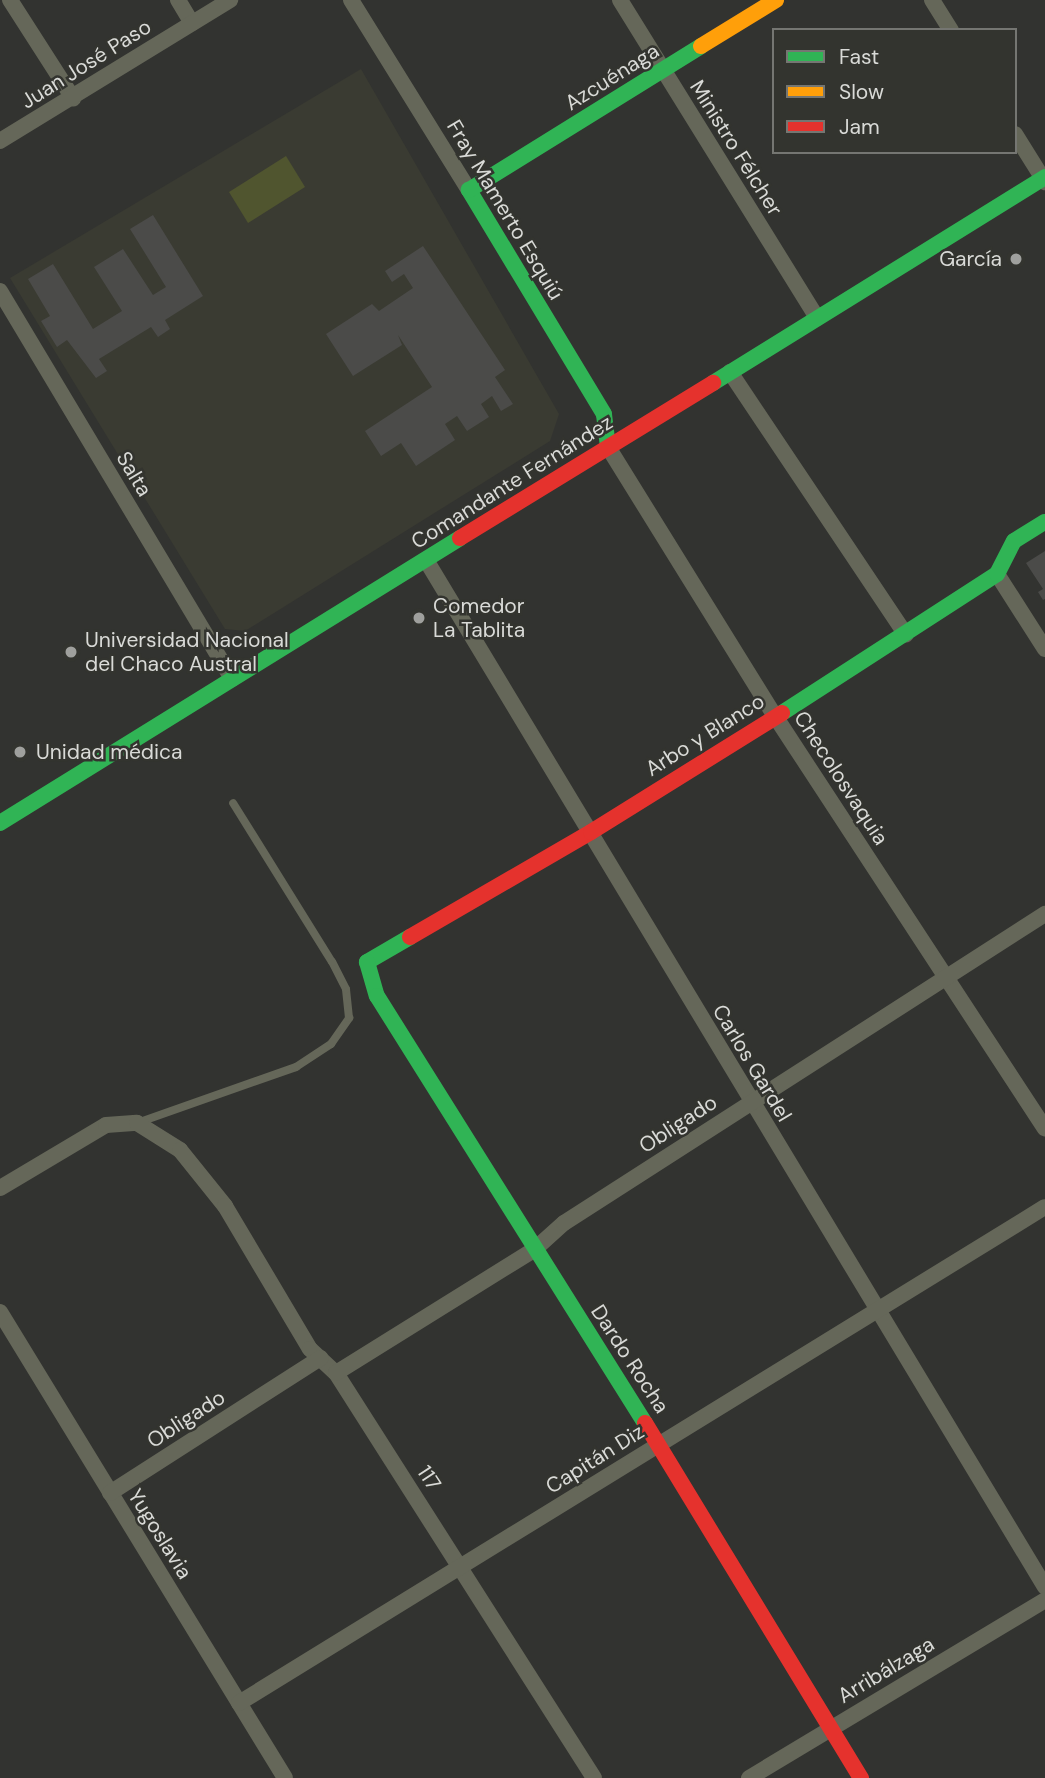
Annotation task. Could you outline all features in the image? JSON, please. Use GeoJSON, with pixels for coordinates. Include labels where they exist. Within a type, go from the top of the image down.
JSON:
{"type":"FeatureCollection","features":[{"type":"Feature","properties":{"kind":"street"},"geometry":{"type":"LineString","coordinates":[[10,0],[73,98]]}},
{"type":"Feature","properties":{"kind":"street"},"geometry":{"type":"LineString","coordinates":[[178,0],[192,23]]}},
{"type":"Feature","properties":{"kind":"street","name":"Juan José Paso"},"geometry":{"type":"LineString","coordinates":[[0,141],[230,0]]}},
{"type":"Feature","properties":{"kind":"street","name":"Fray Mamerto Esquiú"},"geometry":{"type":"LineString","coordinates":[[351,0],[604,414],[608,447]]}},
{"type":"Feature","properties":{"kind":"street","name":"Ministro Félcher"},"geometry":{"type":"LineString","coordinates":[[620,0],[817,318]]}},
{"type":"Feature","properties":{"kind":"street","name":"Azcuénaga"},"geometry":{"type":"LineString","coordinates":[[469,190],[776,0]]}},
{"type":"Feature","properties":{"kind":"street"},"geometry":{"type":"LineString","coordinates":[[932,0],[950,28]]}},
{"type":"Feature","properties":{"kind":"street"},"geometry":{"type":"LineString","coordinates":[[1017,137],[1044,179]]}},
{"type":"Feature","properties":{"kind":"street","name":"Comandante Fernández"},"geometry":{"type":"LineString","coordinates":[[0,822],[1044,179]]}},
{"type":"Feature","properties":{"kind":"street","name":"Salta"},"geometry":{"type":"LineString","coordinates":[[0,291],[232,679]]}},
{"type":"Feature","properties":{"kind":"street"},"geometry":{"type":"LineString","coordinates":[[730,372],[905,635]]}},
{"type":"Feature","properties":{"kind":"street","name":"Checolosvaquia"},"geometry":{"type":"LineString","coordinates":[[608,447],[775,716],[1045,1129]]}},
{"type":"Feature","properties":{"kind":"street","name":"Arbo y Blanco"},"geometry":{"type":"LineString","coordinates":[[367,962],[590,832],[905,635],[997,574],[1014,541],[1045,522]]}},
{"type":"Feature","properties":{"kind":"street","name":"Carlos Gardel"},"geometry":{"type":"LineString","coordinates":[[426,560],[750,1102],[1045,1587]]}},
{"type":"Feature","properties":{"kind":"street"},"geometry":{"type":"LineString","coordinates":[[997,574],[1045,649]]}},
{"type":"Feature","properties":{"kind":"street","name":"Obligado"},"geometry":{"type":"LineString","coordinates":[[336,1373],[535,1249],[564,1223],[946,975],[1045,914]]}},
{"type":"Feature","properties":{"kind":"street","name":"Dardo Rocha"},"geometry":{"type":"LineString","coordinates":[[367,962],[377,996],[659,1444],[861,1778]]}},
{"type":"Feature","properties":{"kind":"street"},"geometry":{"type":"LineString","coordinates":[[0,1188],[106,1125],[137,1123]]}},
{"type":"Feature","properties":{"kind":"street","name":"117"},"geometry":{"type":"LineString","coordinates":[[137,1123],[180,1150],[225,1206],[310,1349],[336,1373],[594,1778]]}},
{"type":"Feature","properties":{"kind":"street","name":"Capitán Diz"},"geometry":{"type":"LineString","coordinates":[[239,1703],[1045,1207]]}},
{"type":"Feature","properties":{"kind":"street","name":"Yugoslavia"},"geometry":{"type":"LineString","coordinates":[[0,1312],[285,1778]]}},
{"type":"Feature","properties":{"kind":"street","name":"Obligado"},"geometry":{"type":"LineString","coordinates":[[110,1493],[320,1358]]}},
{"type":"Feature","properties":{"kind":"street","name":"Arribálzaga"},"geometry":{"type":"LineString","coordinates":[[749,1778],[1045,1600]]}},
{"type":"Feature","properties":{"kind":"lane"},"geometry":{"type":"LineString","coordinates":[[137,1123],[296,1067],[331,1044],[349,1018],[345,989],[332,962],[233,803]]}},
{"type":"Feature","properties":{"kind":"shaded area"},"geometry":{"type":"Polygon","coordinates":[[[361,69],[559,414],[550,441],[245,631],[225,629],[10,278],[361,69]]]}},
{"type":"Feature","properties":{"kind":"green space"},"geometry":{"type":"Polygon","coordinates":[[[286,156],[305,187],[248,223],[229,192],[286,156]]]}},
{"type":"Feature","properties":{"kind":"building"},"geometry":{"type":"Polygon","coordinates":[[[153,215],[203,296],[165,320],[170,329],[158,337],[151,327],[99,359],[107,371],[96,378],[67,340],[57,347],[41,321],[50,316],[28,279],[53,264],[93,329],[122,311],[94,267],[123,249],[153,295],[166,287],[130,229],[153,215]]]}},
{"type":"Feature","properties":{"kind":"building"},"geometry":{"type":"Polygon","coordinates":[[[423,246],[505,370],[495,377],[513,404],[501,411],[492,396],[481,404],[489,417],[467,431],[457,416],[445,424],[455,440],[416,466],[401,443],[381,456],[365,431],[432,387],[398,335],[402,345],[353,376],[326,334],[372,304],[379,311],[413,288],[404,274],[392,282],[385,271],[423,246]]]}},
{"type":"Feature","properties":{"kind":"building"},"geometry":{"type":"Polygon","coordinates":[[[1045,551],[1043,600],[1038,592],[1043,589],[1026,563],[1045,551]]]}},
{"type":"Feature","properties":{"kind":"traffic: fast"},"geometry":{"type":"LineString","coordinates":[[608,447],[604,414],[469,190],[701,46]]}},
{"type":"Feature","properties":{"kind":"traffic: fast"},"geometry":{"type":"LineString","coordinates":[[713,383],[1045,177]]}},
{"type":"Feature","properties":{"kind":"traffic: fast"},"geometry":{"type":"LineString","coordinates":[[782,713],[997,574],[1014,541],[1045,522]]}},
{"type":"Feature","properties":{"kind":"traffic: fast"},"geometry":{"type":"LineString","coordinates":[[0,823],[460,538]]}},
{"type":"Feature","properties":{"kind":"traffic: fast"},"geometry":{"type":"LineString","coordinates":[[410,937],[367,962],[377,996],[645,1423]]}},
{"type":"Feature","properties":{"kind":"traffic: slow"},"geometry":{"type":"LineString","coordinates":[[701,46],[776,0]]}},
{"type":"Feature","properties":{"kind":"traffic: jam"},"geometry":{"type":"LineString","coordinates":[[460,538],[713,383]]}},
{"type":"Feature","properties":{"kind":"traffic: jam"},"geometry":{"type":"LineString","coordinates":[[410,937],[591,832],[782,713]]}},
{"type":"Feature","properties":{"kind":"traffic: jam"},"geometry":{"type":"LineString","coordinates":[[645,1423],[861,1778]]}},
{"type":"Feature","properties":{"kind":"place","name":"García"},"geometry":{"type":"Point","coordinates":[1016,259]}},
{"type":"Feature","properties":{"kind":"place","name":"Comedor La Tablita"},"geometry":{"type":"Point","coordinates":[419,618]}},
{"type":"Feature","properties":{"kind":"place","name":"Universidad Nacional del Chaco Austral"},"geometry":{"type":"Point","coordinates":[71,652]}},
{"type":"Feature","properties":{"kind":"place","name":"Unidad médica"},"geometry":{"type":"Point","coordinates":[20,752]}}]}
